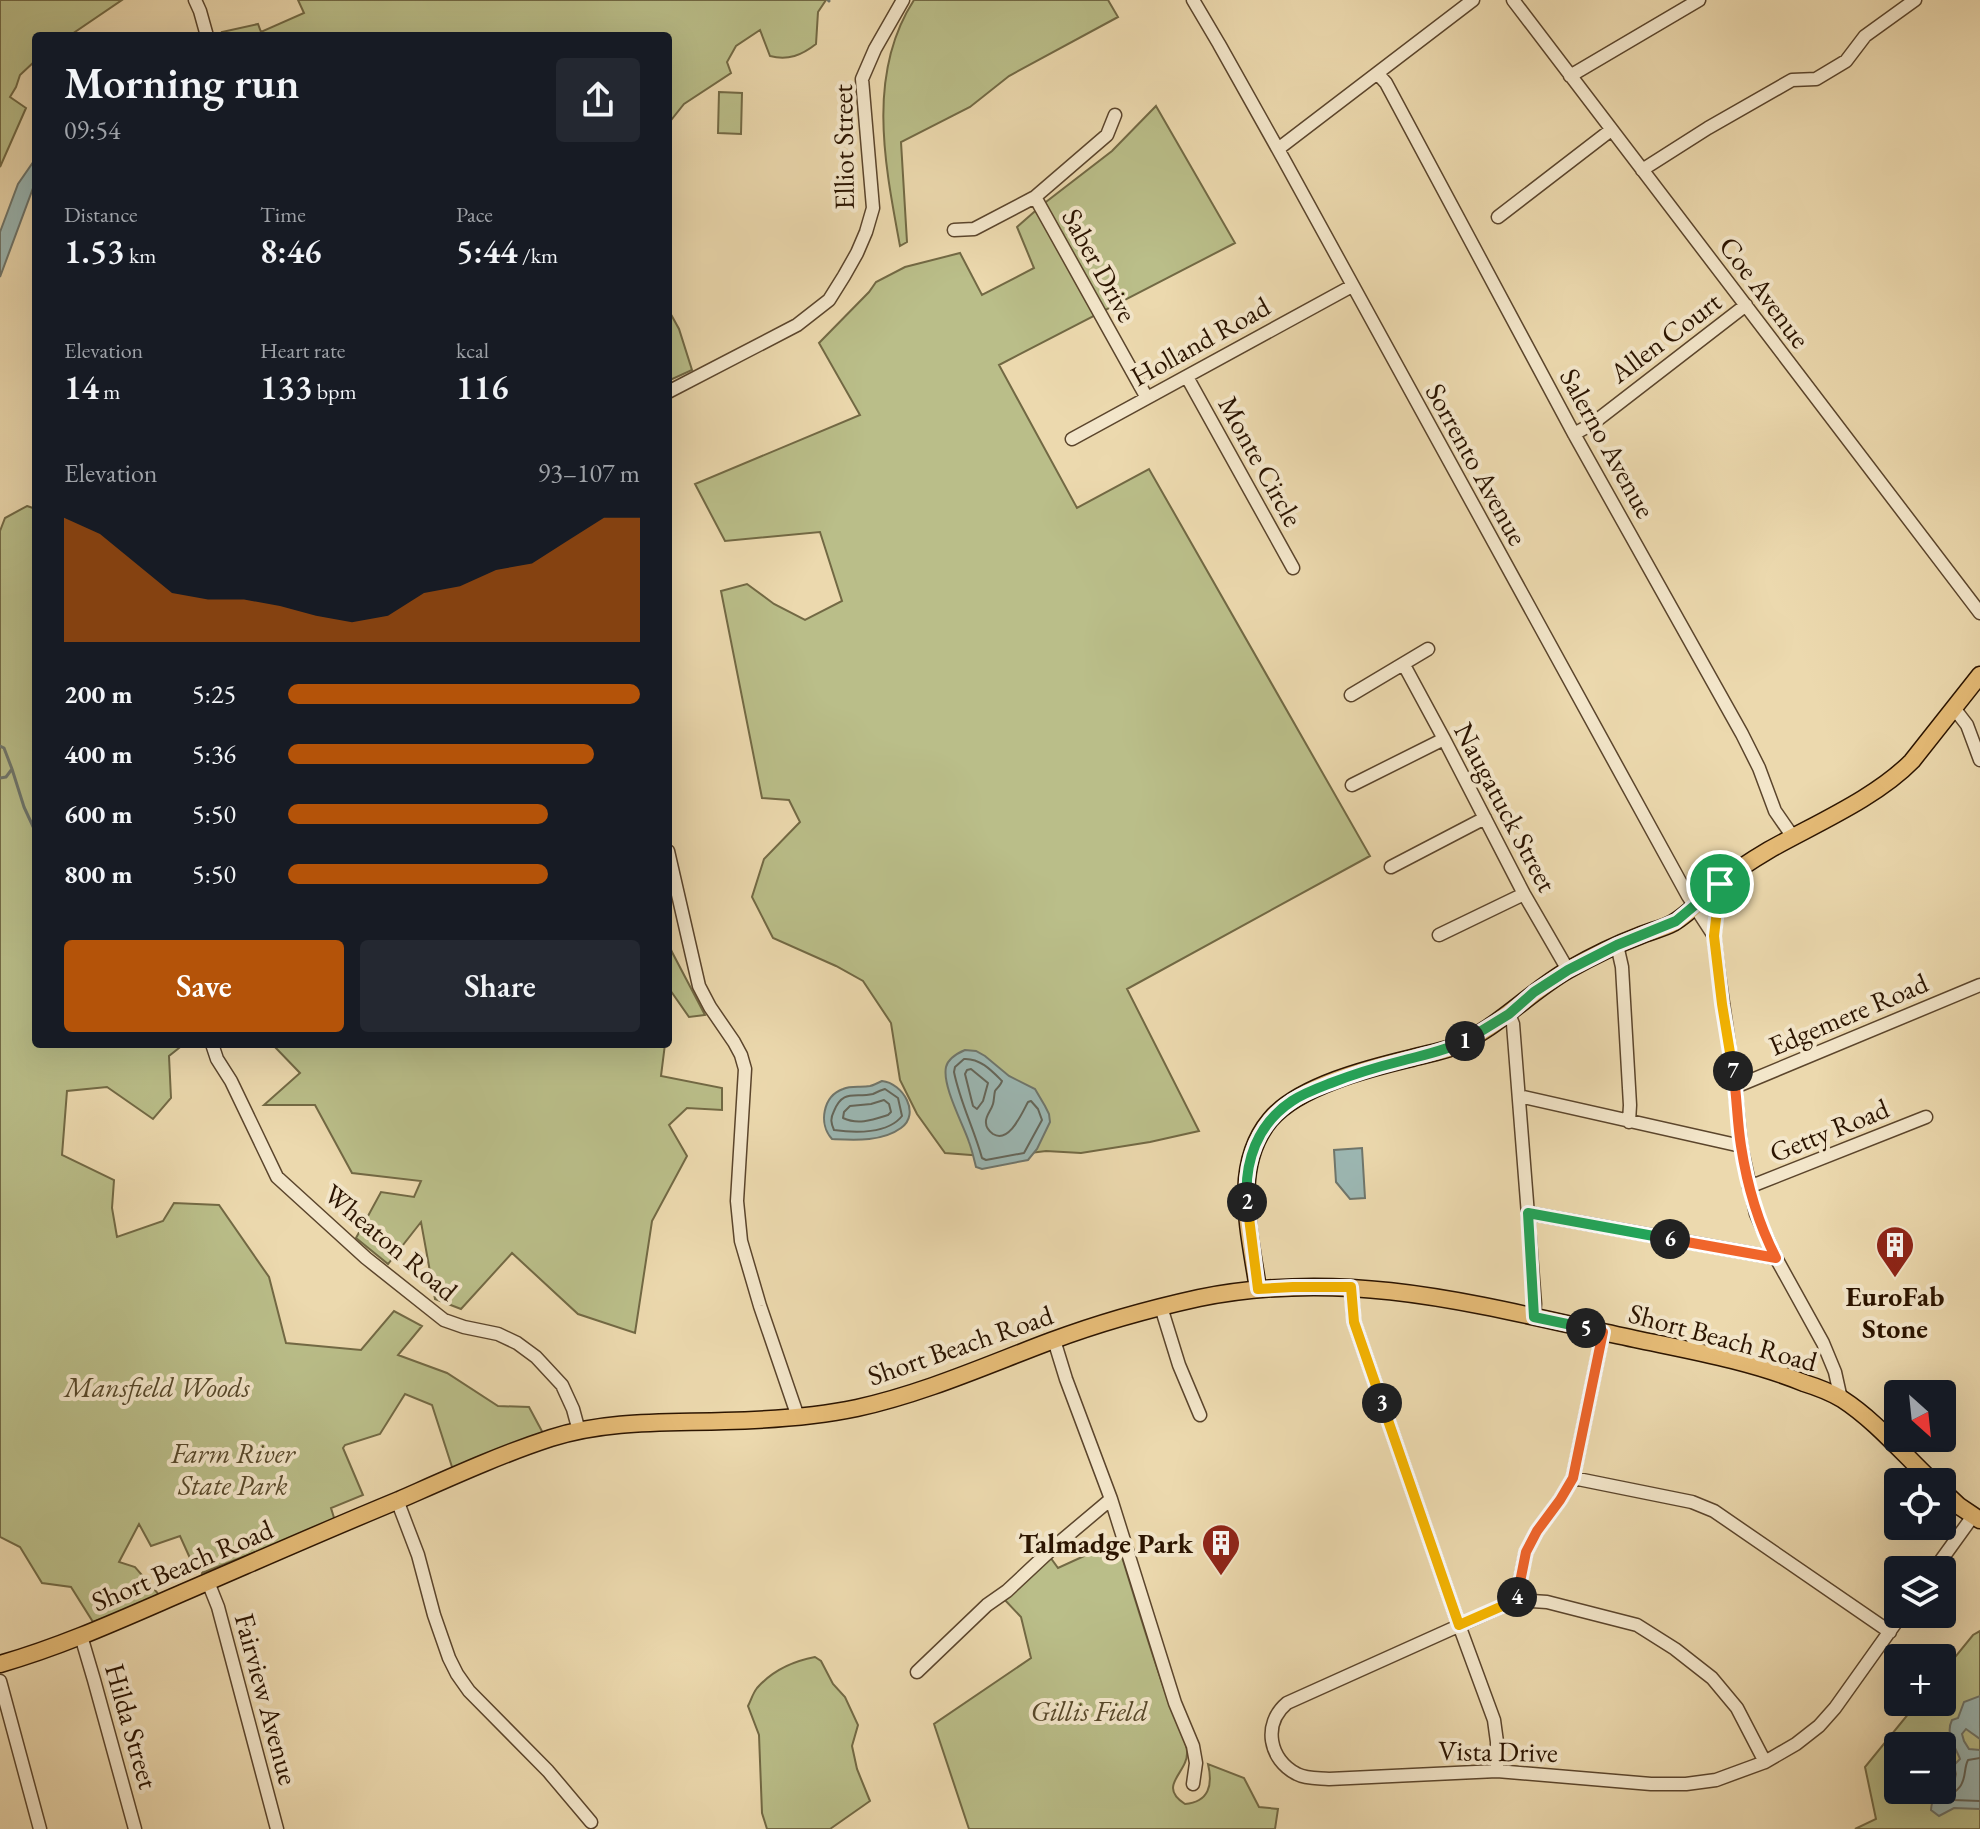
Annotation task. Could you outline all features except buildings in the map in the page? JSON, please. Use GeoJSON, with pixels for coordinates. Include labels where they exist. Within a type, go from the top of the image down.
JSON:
{"type":"FeatureCollection","features":[{"type":"Feature","properties":{"kind":"main road"},"geometry":{"type":"LineString","coordinates":[[1258,1289],[1246,1189],[1248,1169],[1258,1137],[1270,1120],[1292,1100],[1379,1066],[1453,1047],[1509,1014],[1534,992],[1568,970],[1617,945],[1668,926],[1744,865],[1878,789],[1902,772],[1980,675]]}},
{"type":"Feature","properties":{"kind":"main road","name":"Short Beach Road"},"geometry":{"type":"LineString","coordinates":[[0,1664],[81,1636],[524,1448],[579,1431],[642,1423],[798,1417],[853,1409],[911,1394],[1054,1340],[1161,1307],[1258,1289],[1351,1287],[1400,1291],[1454,1299],[1722,1357],[1780,1373],[1841,1399],[1865,1417],[1918,1468]]}},
{"type":"Feature","properties":{"kind":"main road"},"geometry":{"type":"LineString","coordinates":[[1956,1502],[1976,1518]]}},
{"type":"Feature","properties":{"kind":"street"},"geometry":{"type":"LineString","coordinates":[[195,0],[206,32]]}},
{"type":"Feature","properties":{"kind":"street","name":"Elliot Street"},"geometry":{"type":"LineString","coordinates":[[672,390],[797,325],[829,300],[857,253],[873,208],[862,79],[903,0]]}},
{"type":"Feature","properties":{"kind":"street","name":"Sorrento Avenue"},"geometry":{"type":"LineString","coordinates":[[1193,0],[1688,896],[1714,936]]}},
{"type":"Feature","properties":{"kind":"street"},"geometry":{"type":"LineString","coordinates":[[1278,149],[1473,0]]}},
{"type":"Feature","properties":{"kind":"street","name":"Coe Avenue"},"geometry":{"type":"LineString","coordinates":[[1513,0],[1980,613]]}},
{"type":"Feature","properties":{"kind":"street"},"geometry":{"type":"LineString","coordinates":[[1570,76],[1699,0]]}},
{"type":"Feature","properties":{"kind":"street"},"geometry":{"type":"LineString","coordinates":[[1642,170],[1792,80],[1816,79],[1846,61],[1865,36],[1915,0]]}},
{"type":"Feature","properties":{"kind":"street","name":"Salerno Avenue"},"geometry":{"type":"LineString","coordinates":[[1378,74],[1386,83],[1574,434],[1742,734],[1775,811],[1793,837]]}},
{"type":"Feature","properties":{"kind":"street"},"geometry":{"type":"LineString","coordinates":[[954,230],[974,229],[1035,197],[1107,135],[1115,115]]}},
{"type":"Feature","properties":{"kind":"street"},"geometry":{"type":"LineString","coordinates":[[1498,217],[1611,130]]}},
{"type":"Feature","properties":{"kind":"street","name":"Saber Drive"},"geometry":{"type":"LineString","coordinates":[[1035,197],[1147,398]]}},
{"type":"Feature","properties":{"kind":"street","name":"Holland Road"},"geometry":{"type":"LineString","coordinates":[[1072,439],[1352,286]]}},
{"type":"Feature","properties":{"kind":"street","name":"Allen Court"},"geometry":{"type":"LineString","coordinates":[[1574,434],[1592,424],[1746,305]]}},
{"type":"Feature","properties":{"kind":"street","name":"Monte Circle"},"geometry":{"type":"LineString","coordinates":[[1187,377],[1293,568]]}},
{"type":"Feature","properties":{"kind":"street"},"geometry":{"type":"LineString","coordinates":[[1351,695],[1428,649]]}},
{"type":"Feature","properties":{"kind":"street","name":"Naugatuck Street"},"geometry":{"type":"LineString","coordinates":[[1404,665],[1524,894],[1568,970]]}},
{"type":"Feature","properties":{"kind":"street"},"geometry":{"type":"LineString","coordinates":[[1954,708],[1967,725],[1980,760]]}},
{"type":"Feature","properties":{"kind":"street"},"geometry":{"type":"LineString","coordinates":[[1352,785],[1444,739]]}},
{"type":"Feature","properties":{"kind":"street"},"geometry":{"type":"LineString","coordinates":[[1391,867],[1485,818]]}},
{"type":"Feature","properties":{"kind":"street"},"geometry":{"type":"LineString","coordinates":[[672,868],[699,986],[734,1042],[745,1069],[737,1201],[741,1241],[763,1318],[798,1417]]}},
{"type":"Feature","properties":{"kind":"street"},"geometry":{"type":"LineString","coordinates":[[1720,884],[1714,936],[1749,1187],[1756,1214],[1776,1258],[1823,1343],[1835,1372],[1841,1399]]}},
{"type":"Feature","properties":{"kind":"street"},"geometry":{"type":"LineString","coordinates":[[1439,935],[1524,894]]}},
{"type":"Feature","properties":{"kind":"street"},"geometry":{"type":"LineString","coordinates":[[1617,945],[1622,967],[1629,1122]]}},
{"type":"Feature","properties":{"kind":"street","name":"Edgemere Road"},"geometry":{"type":"LineString","coordinates":[[1735,1087],[1980,985]]}},
{"type":"Feature","properties":{"kind":"street"},"geometry":{"type":"LineString","coordinates":[[1509,1014],[1513,1024],[1519,1096],[1534,1317]]}},
{"type":"Feature","properties":{"kind":"street","name":"Wheaton Road"},"geometry":{"type":"LineString","coordinates":[[213,1048],[277,1177],[366,1258],[444,1320],[498,1334],[536,1357],[562,1385],[579,1431]]}},
{"type":"Feature","properties":{"kind":"street"},"geometry":{"type":"LineString","coordinates":[[1519,1096],[1741,1146]]}},
{"type":"Feature","properties":{"kind":"street","name":"Getty Road"},"geometry":{"type":"LineString","coordinates":[[1749,1187],[1926,1117]]}},
{"type":"Feature","properties":{"kind":"street"},"geometry":{"type":"LineString","coordinates":[[1528,1213],[1776,1258]]}},
{"type":"Feature","properties":{"kind":"street"},"geometry":{"type":"LineString","coordinates":[[1351,1287],[1354,1322],[1494,1720],[1497,1771]]}},
{"type":"Feature","properties":{"kind":"street"},"geometry":{"type":"LineString","coordinates":[[1161,1307],[1179,1365],[1200,1415]]}},
{"type":"Feature","properties":{"kind":"street"},"geometry":{"type":"LineString","coordinates":[[1603,1332],[1573,1478],[1526,1552],[1516,1600],[1547,1602],[1637,1625],[1675,1649],[1712,1678],[1737,1708],[1765,1762]]}},
{"type":"Feature","properties":{"kind":"street"},"geometry":{"type":"LineString","coordinates":[[1054,1340],[1111,1499],[1175,1703],[1193,1746],[1196,1763],[1193,1784]]}},
{"type":"Feature","properties":{"kind":"street"},"geometry":{"type":"LineString","coordinates":[[1573,1478],[1692,1502],[1714,1511],[1890,1632]]}},
{"type":"Feature","properties":{"kind":"street"},"geometry":{"type":"LineString","coordinates":[[917,1672],[987,1605],[1111,1499]]}},
{"type":"Feature","properties":{"kind":"street"},"geometry":{"type":"LineString","coordinates":[[397,1500],[418,1555],[434,1615],[457,1674],[469,1691],[548,1771],[591,1822]]}},
{"type":"Feature","properties":{"kind":"street"},"geometry":{"type":"LineString","coordinates":[[1945,1556],[1976,1518]]}},
{"type":"Feature","properties":{"kind":"street","name":"Fairview Avenue"},"geometry":{"type":"LineString","coordinates":[[208,1582],[218,1607],[277,1829]]}},
{"type":"Feature","properties":{"kind":"street","name":"Vista Drive"},"geometry":{"type":"LineString","coordinates":[[1516,1600],[1287,1703],[1277,1712],[1271,1726],[1275,1750],[1285,1765],[1303,1777],[1329,1779],[1497,1771],[1651,1784],[1716,1780],[1765,1762],[1819,1726],[1893,1628]]}},
{"type":"Feature","properties":{"kind":"street","name":"Hilda Street"},"geometry":{"type":"LineString","coordinates":[[81,1636],[135,1829]]}},
{"type":"Feature","properties":{"kind":"street"},"geometry":{"type":"LineString","coordinates":[[0,1681],[40,1829]]}},
{"type":"Feature","properties":{"kind":"green space"},"geometry":{"type":"Polygon","coordinates":[[[0,0],[122,0],[75,32],[32,32],[32,64],[20,75],[10,97],[26,108],[0,167],[0,0]]]}},
{"type":"Feature","properties":{"kind":"green space"},"geometry":{"type":"Polygon","coordinates":[[[298,0],[826,0],[818,12],[816,44],[794,56],[770,56],[760,30],[736,46],[727,62],[731,73],[684,104],[672,119],[672,32],[261,32],[304,13],[298,0]]]}},
{"type":"Feature","properties":{"kind":"green space"},"geometry":{"type":"Polygon","coordinates":[[[914,0],[1108,0],[1118,17],[1009,76],[970,107],[901,142],[907,242],[900,246],[889,184],[883,120],[889,58],[899,28],[914,0]]]}},
{"type":"Feature","properties":{"kind":"green space"},"geometry":{"type":"Polygon","coordinates":[[[258,24],[261,32],[222,32],[258,24]]]}},
{"type":"Feature","properties":{"kind":"green space"},"geometry":{"type":"Polygon","coordinates":[[[719,92],[742,93],[741,134],[718,133],[719,92]]]}},
{"type":"Feature","properties":{"kind":"green space"},"geometry":{"type":"Polygon","coordinates":[[[1156,106],[1235,243],[999,365],[1077,508],[1149,469],[1370,856],[1127,989],[1199,1131],[1081,1153],[1046,1151],[997,1157],[945,1153],[917,1114],[900,1080],[891,1023],[863,981],[773,938],[752,897],[764,859],[800,822],[789,800],[762,798],[721,591],[747,584],[774,604],[805,620],[842,601],[820,532],[725,541],[695,484],[860,415],[819,343],[876,282],[905,267],[960,253],[982,295],[1034,268],[1017,227],[1112,151],[1156,106]]]}},
{"type":"Feature","properties":{"kind":"green space"},"geometry":{"type":"Polygon","coordinates":[[[672,316],[679,329],[692,370],[672,379],[672,316]]]}},
{"type":"Feature","properties":{"kind":"green space","name":"Mansfield Woods"},"geometry":{"type":"Polygon","coordinates":[[[27,506],[32,508],[32,1048],[179,1048],[169,1056],[171,1098],[153,1119],[107,1087],[67,1091],[62,1155],[114,1180],[112,1208],[117,1237],[163,1221],[174,1203],[219,1205],[269,1277],[286,1343],[361,1350],[394,1311],[422,1326],[398,1355],[447,1373],[498,1406],[529,1407],[544,1435],[453,1470],[432,1405],[405,1394],[380,1434],[343,1448],[363,1495],[331,1508],[335,1521],[202,1573],[201,1565],[194,1567],[180,1536],[151,1546],[139,1524],[119,1562],[135,1567],[161,1597],[93,1622],[71,1587],[42,1583],[20,1547],[0,1537],[0,531],[5,518],[27,506]]]}},
{"type":"Feature","properties":{"kind":"green space"},"geometry":{"type":"Polygon","coordinates":[[[672,952],[705,1015],[689,1017],[672,993],[672,952]]]}},
{"type":"Feature","properties":{"kind":"green space"},"geometry":{"type":"Polygon","coordinates":[[[276,1048],[664,1048],[661,1076],[722,1088],[722,1110],[687,1108],[669,1125],[687,1156],[652,1221],[635,1333],[578,1314],[512,1253],[461,1309],[435,1299],[421,1222],[388,1264],[356,1238],[381,1192],[414,1197],[421,1181],[352,1173],[315,1105],[264,1105],[300,1073],[276,1048]]]}},
{"type":"Feature","properties":{"kind":"green space","name":"Gillis Field"},"geometry":{"type":"Polygon","coordinates":[[[1117,1541],[1159,1675],[1186,1744],[1186,1759],[1173,1791],[1185,1804],[1199,1800],[1209,1785],[1208,1764],[1244,1778],[1259,1807],[1278,1809],[1275,1829],[969,1829],[934,1724],[1031,1658],[1021,1617],[1003,1598],[1050,1557],[1058,1568],[1117,1541]]]}},
{"type":"Feature","properties":{"kind":"green space"},"geometry":{"type":"Polygon","coordinates":[[[1980,1631],[1980,1829],[1855,1829],[1876,1819],[1865,1767],[1884,1744],[1884,1804],[1956,1804],[1956,1732],[1894,1732],[1907,1716],[1956,1716],[1956,1656],[1980,1631]]]}},
{"type":"Feature","properties":{"kind":"green space"},"geometry":{"type":"Polygon","coordinates":[[[815,1657],[845,1697],[858,1725],[852,1746],[857,1769],[870,1801],[830,1829],[767,1829],[762,1813],[759,1735],[748,1706],[757,1688],[769,1677],[791,1664],[815,1657]]]}},
{"type":"Feature","properties":{"kind":"water"},"geometry":{"type":"Polygon","coordinates":[[[32,164],[32,191],[0,277],[0,232],[18,184],[32,164]]]}},
{"type":"Feature","properties":{"kind":"water"},"geometry":{"type":"Polygon","coordinates":[[[965,1050],[985,1056],[1009,1076],[1035,1089],[1045,1106],[1050,1122],[1028,1160],[982,1169],[976,1167],[946,1075],[949,1061],[965,1050]]]}},
{"type":"Feature","properties":{"kind":"water"},"geometry":{"type":"Polygon","coordinates":[[[882,1081],[903,1093],[909,1108],[907,1122],[893,1133],[877,1138],[832,1139],[824,1118],[831,1098],[846,1088],[870,1086],[882,1081]]]}},
{"type":"Feature","properties":{"kind":"water"},"geometry":{"type":"Polygon","coordinates":[[[1362,1148],[1365,1198],[1350,1199],[1336,1182],[1334,1150],[1362,1148]]]}},
{"type":"Feature","properties":{"kind":"water"},"geometry":{"type":"Polygon","coordinates":[[[1980,1696],[1980,1739],[1966,1729],[1962,1734],[1969,1749],[1980,1750],[1980,1809],[1954,1808],[1939,1816],[1931,1810],[1932,1804],[1956,1804],[1956,1763],[1960,1759],[1956,1750],[1956,1732],[1950,1732],[1950,1725],[1952,1720],[1958,1718],[1964,1702],[1980,1696]]]}},
{"type":"Feature","properties":{"kind":"waterway"},"geometry":{"type":"LineString","coordinates":[[0,746],[4,748],[12,769],[6,777],[0,778]]}},
{"type":"Feature","properties":{"kind":"waterway"},"geometry":{"type":"LineString","coordinates":[[12,769],[32,824]]}},
{"type":"Feature","properties":{"kind":"place","name":"EuroFab Stone"},"geometry":{"type":"Point","coordinates":[1895,1279]}},
{"type":"Feature","properties":{"kind":"place","name":"Talmadge Park"},"geometry":{"type":"Point","coordinates":[1221,1577]}},
{"type":"Feature","properties":{"kind":"route"},"geometry":{"type":"LineString","coordinates":[[1720,884],[1714,936],[1741,1146],[1756,1214],[1776,1258],[1528,1213],[1534,1317],[1603,1332],[1573,1478],[1526,1552],[1516,1600],[1459,1625],[1354,1322],[1351,1287],[1258,1289],[1246,1189],[1252,1152],[1270,1120],[1292,1100],[1354,1074],[1453,1047],[1509,1014],[1534,992],[1568,970],[1617,945],[1676,921],[1720,884]]}},
{"type":"Feature","properties":{"kind":"park label","name":"Farm River State Park"},"geometry":{"type":"Point","coordinates":[233,1469]}}]}
